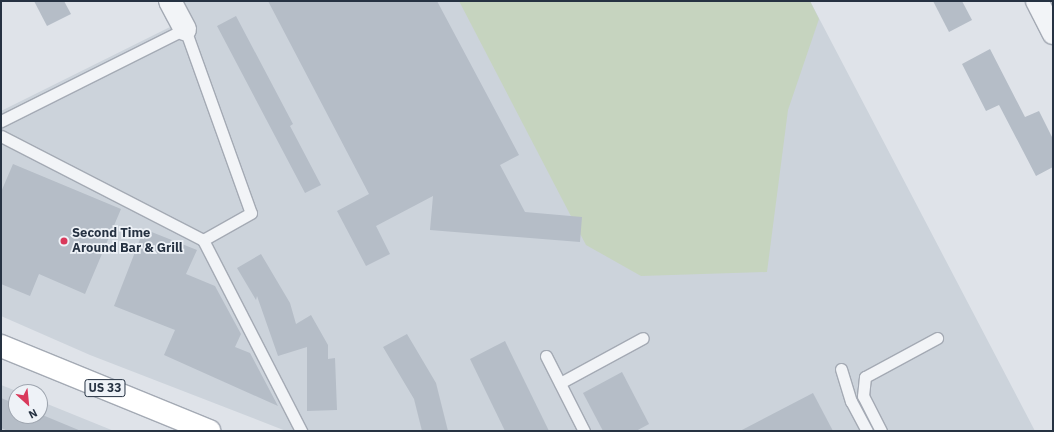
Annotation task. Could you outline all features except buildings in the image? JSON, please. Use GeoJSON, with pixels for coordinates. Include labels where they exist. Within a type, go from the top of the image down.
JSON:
{"type":"FeatureCollection","features":[{"type":"Feature","properties":{"kind":"highway","name":"US 33"},"geometry":{"type":"LineString","coordinates":[[1,346],[209,431]]}},
{"type":"Feature","properties":{"kind":"street"},"geometry":{"type":"LineString","coordinates":[[170,1],[185,29]]}},
{"type":"Feature","properties":{"kind":"street"},"geometry":{"type":"LineString","coordinates":[[1036,1],[1053,33]]}},
{"type":"Feature","properties":{"kind":"lane"},"geometry":{"type":"LineString","coordinates":[[1,121],[185,29],[251,214],[203,240]]}},
{"type":"Feature","properties":{"kind":"lane"},"geometry":{"type":"LineString","coordinates":[[1,136],[203,240],[301,431]]}},
{"type":"Feature","properties":{"kind":"lane"},"geometry":{"type":"LineString","coordinates":[[560,383],[644,338]]}},
{"type":"Feature","properties":{"kind":"lane"},"geometry":{"type":"LineString","coordinates":[[881,431],[863,396],[865,377],[937,338]]}},
{"type":"Feature","properties":{"kind":"lane"},"geometry":{"type":"LineString","coordinates":[[546,356],[584,431]]}},
{"type":"Feature","properties":{"kind":"lane"},"geometry":{"type":"LineString","coordinates":[[840,369],[851,401],[867,431]]}},
{"type":"Feature","properties":{"kind":"shaded area"},"geometry":{"type":"Polygon","coordinates":[[[165,1],[810,1],[1035,431],[286,431],[90,355],[1,316],[1,111],[170,27],[165,1]]]}},
{"type":"Feature","properties":{"kind":"shaded area"},"geometry":{"type":"Polygon","coordinates":[[[1,385],[8,388],[8,424],[48,424],[48,404],[114,431],[1,431],[1,385]]]}},
{"type":"Feature","properties":{"kind":"green space"},"geometry":{"type":"Polygon","coordinates":[[[459,1],[810,1],[819,19],[788,110],[767,272],[641,276],[586,245],[459,1]]]}},
{"type":"Feature","properties":{"kind":"place","name":"Second Time Around Bar & Grill"},"geometry":{"type":"Point","coordinates":[64,241]}}]}
